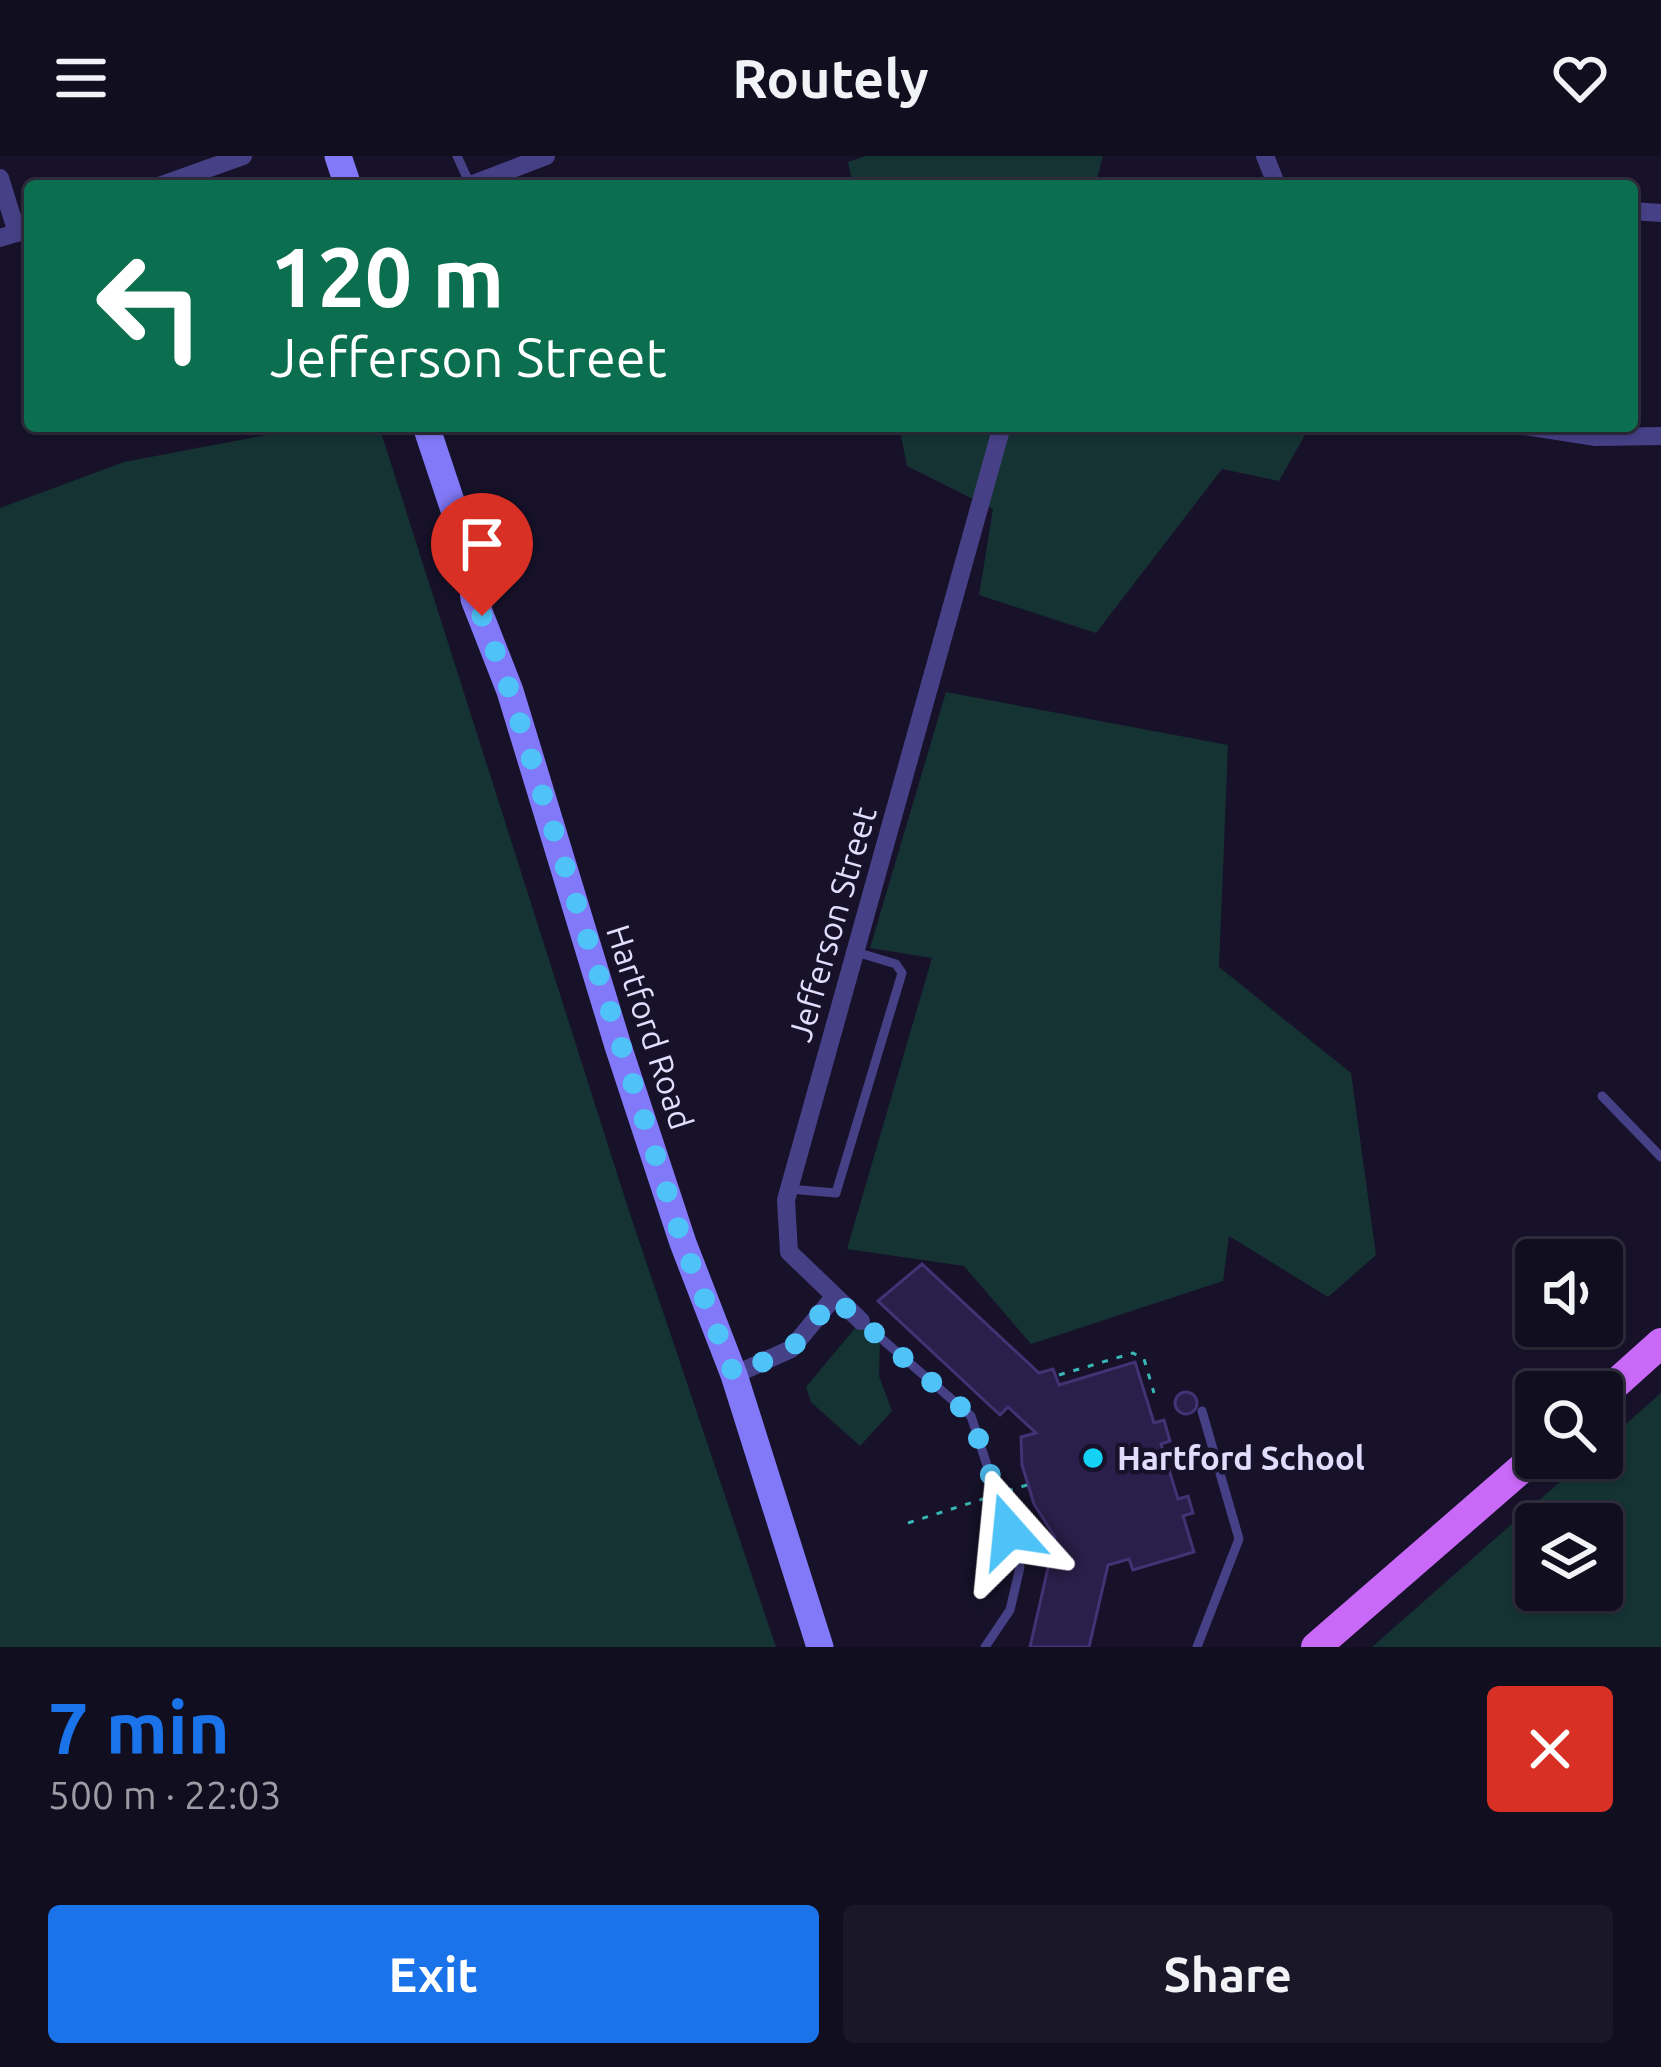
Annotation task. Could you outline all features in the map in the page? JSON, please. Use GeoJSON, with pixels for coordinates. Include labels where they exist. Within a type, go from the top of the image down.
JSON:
{"type":"FeatureCollection","features":[{"type":"Feature","properties":{"kind":"main road"},"geometry":{"type":"LineString","coordinates":[[1623,1377],[1661,1343]]}},
{"type":"Feature","properties":{"kind":"main road"},"geometry":{"type":"LineString","coordinates":[[1316,1647],[1515,1474]]}},
{"type":"Feature","properties":{"kind":"street"},"geometry":{"type":"LineString","coordinates":[[178,156],[184,178]]}},
{"type":"Feature","properties":{"kind":"street"},"geometry":{"type":"LineString","coordinates":[[178,180],[243,156]]}},
{"type":"Feature","properties":{"kind":"street"},"geometry":{"type":"LineString","coordinates":[[484,180],[546,156]]}},
{"type":"Feature","properties":{"kind":"street"},"geometry":{"type":"LineString","coordinates":[[0,178],[16,234]]}},
{"type":"Feature","properties":{"kind":"street","name":"Hartford Road"},"geometry":{"type":"LineString","coordinates":[[428,432],[470,559],[474,598],[510,691],[611,1023],[683,1243],[734,1375],[820,1647]]}},
{"type":"Feature","properties":{"kind":"street","name":"Jefferson Street"},"geometry":{"type":"LineString","coordinates":[[860,1321],[789,1252],[784,1217],[1001,432]]}},
{"type":"Feature","properties":{"kind":"street"},"geometry":{"type":"LineString","coordinates":[[1557,432],[1661,436]]}},
{"type":"Feature","properties":{"kind":"street"},"geometry":{"type":"LineString","coordinates":[[734,1375],[791,1349],[834,1298]]}},
{"type":"Feature","properties":{"kind":"lane"},"geometry":{"type":"LineString","coordinates":[[789,1189],[836,1193],[902,973],[896,964],[856,952]]}},
{"type":"Feature","properties":{"kind":"lane"},"geometry":{"type":"LineString","coordinates":[[1602,1096],[1661,1157]]}},
{"type":"Feature","properties":{"kind":"lane"},"geometry":{"type":"LineString","coordinates":[[860,1321],[971,1416],[1020,1567],[1010,1610],[986,1647]]}},
{"type":"Feature","properties":{"kind":"lane"},"geometry":{"type":"LineString","coordinates":[[1197,1647],[1239,1539],[1202,1411]]}},
{"type":"Feature","properties":{"kind":"path"},"geometry":{"type":"LineString","coordinates":[[1059,1376],[1133,1353],[1144,1359],[1154,1393]]}},
{"type":"Feature","properties":{"kind":"path"},"geometry":{"type":"LineString","coordinates":[[908,1523],[1027,1485]]}},
{"type":"Feature","properties":{"kind":"green space"},"geometry":{"type":"Polygon","coordinates":[[[866,156],[1103,156],[1097,180],[852,180],[848,162],[866,156]]]}},
{"type":"Feature","properties":{"kind":"green space"},"geometry":{"type":"Polygon","coordinates":[[[282,432],[381,432],[629,1211],[776,1647],[0,1647],[0,508],[124,462],[282,432]]]}},
{"type":"Feature","properties":{"kind":"green space"},"geometry":{"type":"Polygon","coordinates":[[[900,432],[1307,432],[1279,481],[1222,469],[1096,633],[979,595],[993,509],[907,466],[900,432]]]}},
{"type":"Feature","properties":{"kind":"green space"},"geometry":{"type":"Polygon","coordinates":[[[946,692],[1228,745],[1219,967],[1351,1073],[1376,1255],[1328,1297],[1229,1236],[1223,1281],[1031,1344],[964,1266],[847,1249],[932,958],[870,948],[946,692]]]}},
{"type":"Feature","properties":{"kind":"green space"},"geometry":{"type":"Polygon","coordinates":[[[861,1321],[880,1337],[879,1376],[892,1411],[860,1446],[811,1402],[806,1387],[861,1321]]]}},
{"type":"Feature","properties":{"kind":"green space"},"geometry":{"type":"Polygon","coordinates":[[[1661,1393],[1661,1647],[1372,1647],[1515,1521],[1515,1611],[1623,1611],[1623,1503],[1536,1503],[1563,1479],[1623,1479],[1623,1426],[1661,1393]]]}},
{"type":"Feature","properties":{"kind":"building","name":"Hartford School"},"geometry":{"type":"Polygon","coordinates":[[[922,1264],[1039,1373],[1053,1369],[1059,1385],[1135,1362],[1154,1423],[1164,1420],[1170,1441],[1161,1444],[1178,1499],[1188,1496],[1193,1513],[1183,1516],[1194,1552],[1133,1570],[1129,1559],[1108,1565],[1089,1647],[1030,1647],[1055,1537],[1034,1504],[1022,1465],[1021,1437],[1036,1433],[1008,1407],[1000,1415],[878,1301],[922,1264]]]}},
{"type":"Feature","properties":{"kind":"building"},"geometry":{"type":"Polygon","coordinates":[[[1186,1392],[1197,1403],[1186,1414],[1175,1403],[1186,1392]]]}},
{"type":"Feature","properties":{"kind":"place","name":"Hartford School"},"geometry":{"type":"Point","coordinates":[1093,1458]}},
{"type":"Feature","properties":{"kind":"route"},"geometry":{"type":"LineString","coordinates":[[482,616],[510,691],[567,887],[683,1243],[734,1375],[791,1349],[834,1298],[971,1416],[1009,1531]]}}]}
